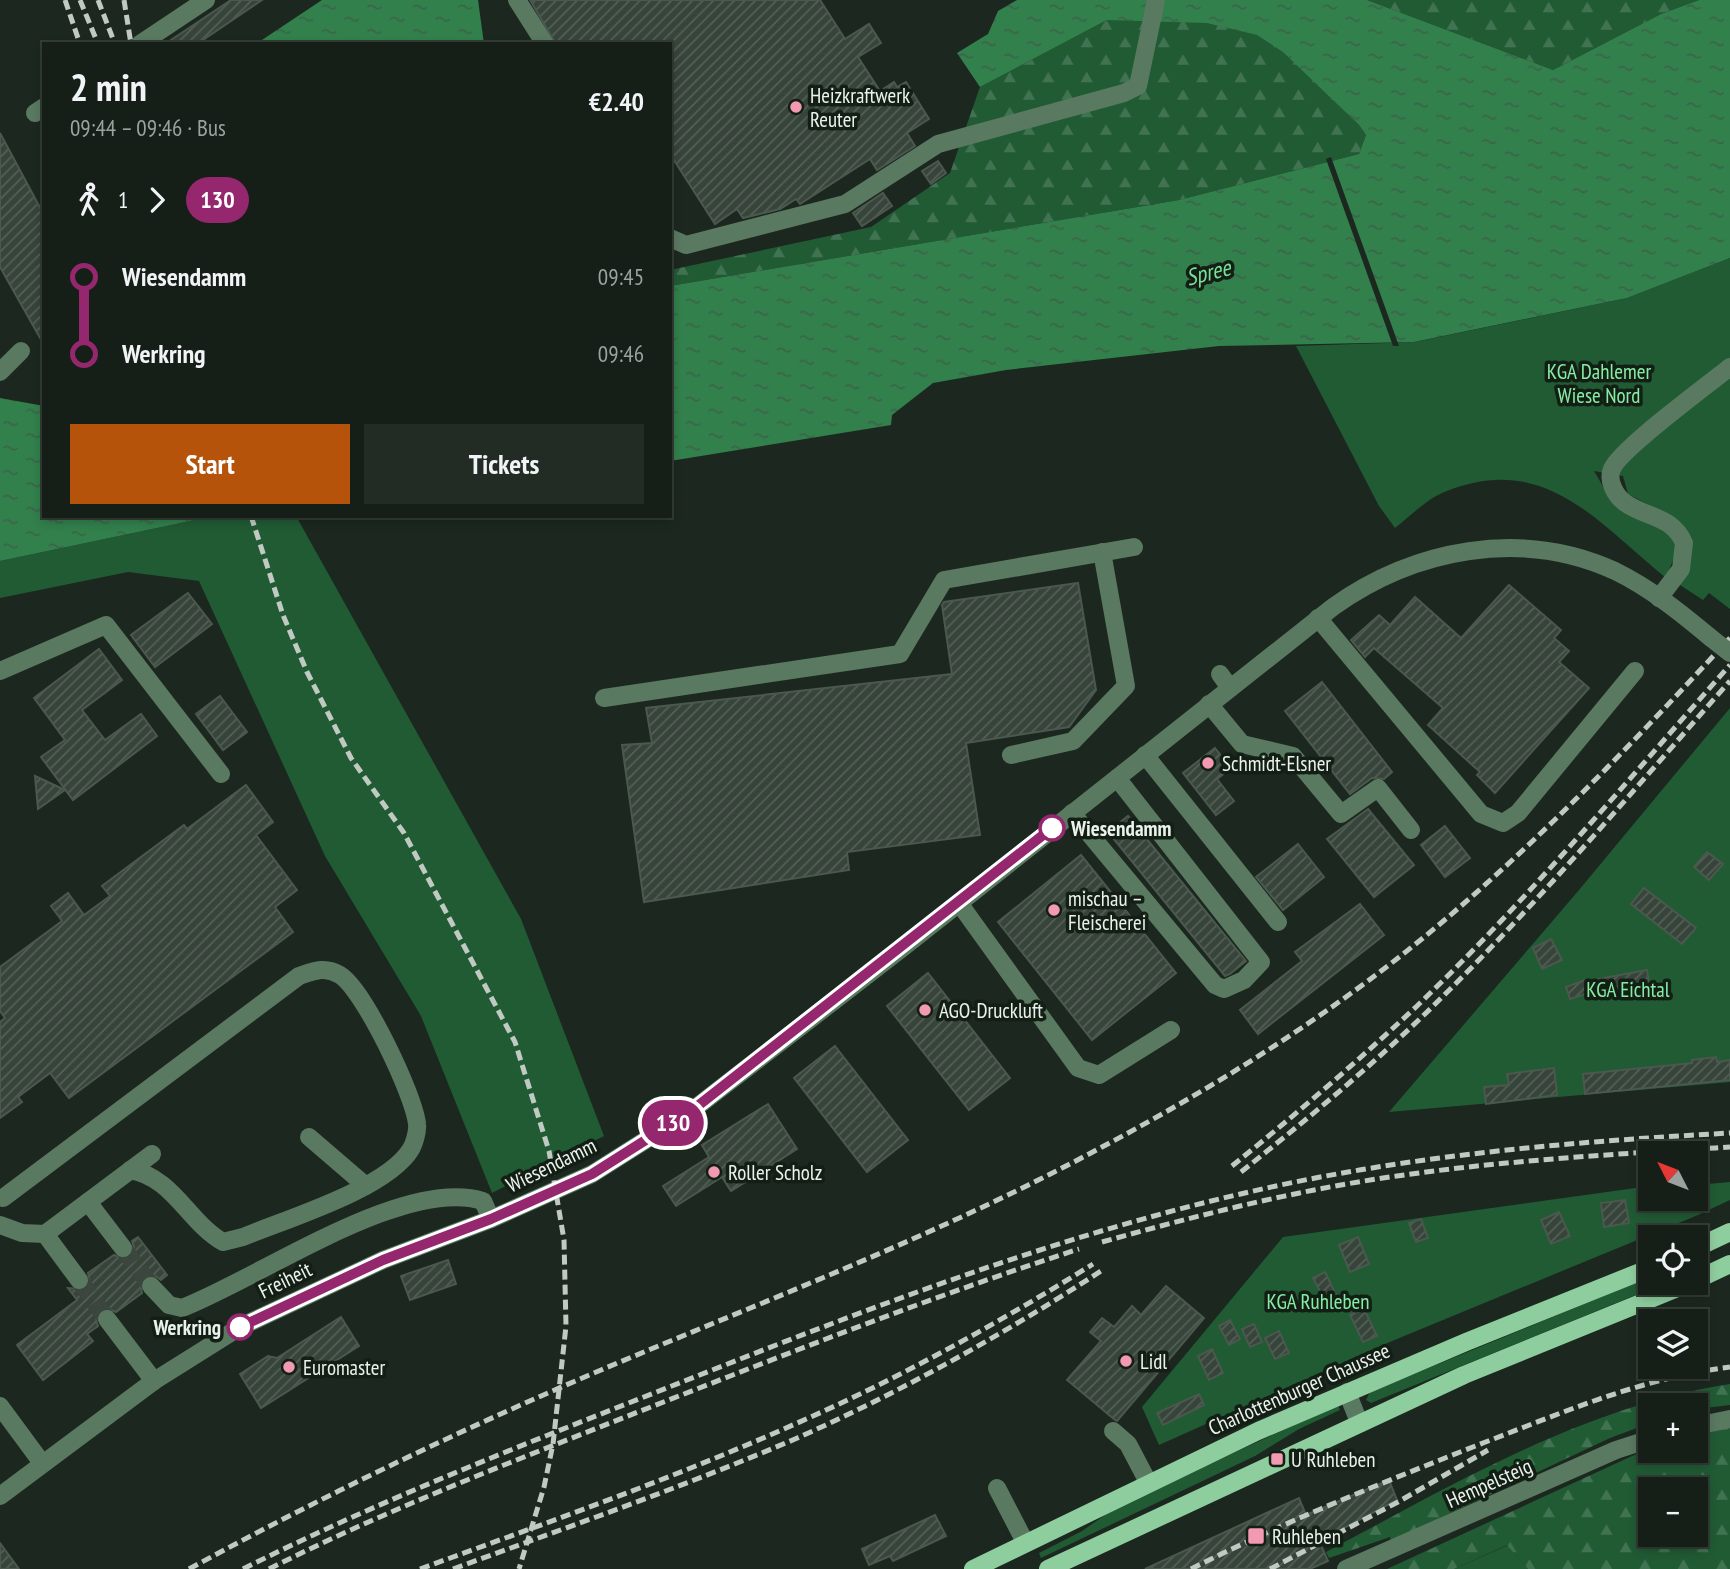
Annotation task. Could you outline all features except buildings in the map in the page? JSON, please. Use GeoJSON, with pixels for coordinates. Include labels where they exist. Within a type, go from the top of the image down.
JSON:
{"type":"FeatureCollection","features":[{"type":"Feature","properties":{"kind":"main road"},"geometry":{"type":"LineString","coordinates":[[1708,1242],[1730,1232]]}},
{"type":"Feature","properties":{"kind":"main road"},"geometry":{"type":"LineString","coordinates":[[1708,1274],[1730,1264]]}},
{"type":"Feature","properties":{"kind":"main road","name":"Charlottenburger Chaussee"},"geometry":{"type":"LineString","coordinates":[[977,1568],[1148,1482],[1346,1392],[1638,1273]]}},
{"type":"Feature","properties":{"kind":"main road"},"geometry":{"type":"LineString","coordinates":[[1048,1569],[1464,1375],[1661,1295]]}},
{"type":"Feature","properties":{"kind":"street"},"geometry":{"type":"LineString","coordinates":[[143,42],[206,0]]}},
{"type":"Feature","properties":{"kind":"street"},"geometry":{"type":"LineString","coordinates":[[517,0],[544,42]]}},
{"type":"Feature","properties":{"kind":"street"},"geometry":{"type":"LineString","coordinates":[[672,239],[686,245],[845,205],[938,144],[1124,93],[1138,86],[1156,0]]}},
{"type":"Feature","properties":{"kind":"street"},"geometry":{"type":"LineString","coordinates":[[0,356],[22,351],[0,372]]}},
{"type":"Feature","properties":{"kind":"street"},"geometry":{"type":"LineString","coordinates":[[1659,598],[1681,569],[1684,543],[1671,524],[1626,503],[1618,496],[1610,479],[1612,467],[1633,445],[1730,367]]}},
{"type":"Feature","properties":{"kind":"street"},"geometry":{"type":"LineString","coordinates":[[604,698],[900,654],[944,580],[1134,547]]}},
{"type":"Feature","properties":{"kind":"street","name":"Wiesendamm"},"geometry":{"type":"LineString","coordinates":[[498,1215],[592,1174],[690,1112],[1209,704],[1225,681],[1360,587],[1389,571],[1449,554],[1486,549],[1569,556],[1614,571],[1659,598],[1730,653]]}},
{"type":"Feature","properties":{"kind":"street"},"geometry":{"type":"LineString","coordinates":[[1011,755],[1073,741],[1126,687],[1102,552]]}},
{"type":"Feature","properties":{"kind":"street"},"geometry":{"type":"LineString","coordinates":[[1318,618],[1481,814],[1503,823],[1518,813],[1635,671]]}},
{"type":"Feature","properties":{"kind":"street"},"geometry":{"type":"LineString","coordinates":[[0,671],[106,625],[221,774]]}},
{"type":"Feature","properties":{"kind":"street"},"geometry":{"type":"LineString","coordinates":[[1209,704],[1242,744],[1293,756],[1341,814],[1378,788],[1411,830]]}},
{"type":"Feature","properties":{"kind":"street"},"geometry":{"type":"LineString","coordinates":[[1145,755],[1278,922]]}},
{"type":"Feature","properties":{"kind":"street"},"geometry":{"type":"LineString","coordinates":[[1072,813],[1215,985],[1231,988],[1244,980],[1261,962],[1116,778]]}},
{"type":"Feature","properties":{"kind":"street"},"geometry":{"type":"LineString","coordinates":[[959,903],[1078,1068],[1099,1075],[1171,1030]]}},
{"type":"Feature","properties":{"kind":"street"},"geometry":{"type":"LineString","coordinates":[[3,1198],[299,976],[320,968],[339,974],[361,995],[411,1100],[418,1126],[411,1149],[395,1167],[366,1186],[243,1237],[223,1242],[206,1233],[187,1206],[149,1173],[130,1170]]}},
{"type":"Feature","properties":{"kind":"street"},"geometry":{"type":"LineString","coordinates":[[309,1137],[366,1186]]}},
{"type":"Feature","properties":{"kind":"street"},"geometry":{"type":"LineString","coordinates":[[0,1225],[22,1233],[45,1234],[152,1154]]}},
{"type":"Feature","properties":{"kind":"street"},"geometry":{"type":"LineString","coordinates":[[151,1286],[169,1305],[182,1308],[319,1240],[436,1197],[466,1196],[483,1201],[498,1215]]}},
{"type":"Feature","properties":{"kind":"street"},"geometry":{"type":"LineString","coordinates":[[88,1202],[122,1248]]}},
{"type":"Feature","properties":{"kind":"street","name":"Freiheit"},"geometry":{"type":"LineString","coordinates":[[0,1496],[154,1381],[240,1327],[292,1300],[383,1260],[498,1215]]}},
{"type":"Feature","properties":{"kind":"street"},"geometry":{"type":"LineString","coordinates":[[45,1234],[79,1280]]}},
{"type":"Feature","properties":{"kind":"street"},"geometry":{"type":"LineString","coordinates":[[107,1319],[154,1381]]}},
{"type":"Feature","properties":{"kind":"street"},"geometry":{"type":"LineString","coordinates":[[1346,1392],[1359,1422]]}},
{"type":"Feature","properties":{"kind":"street"},"geometry":{"type":"LineString","coordinates":[[0,1406],[42,1463]]}},
{"type":"Feature","properties":{"kind":"street"},"geometry":{"type":"LineString","coordinates":[[1708,1424],[1730,1419]]}},
{"type":"Feature","properties":{"kind":"street"},"geometry":{"type":"LineString","coordinates":[[1113,1431],[1128,1444],[1148,1482]]}},
{"type":"Feature","properties":{"kind":"street","name":"Hempelsteig"},"geometry":{"type":"LineString","coordinates":[[1346,1569],[1616,1450],[1638,1443]]}},
{"type":"Feature","properties":{"kind":"street"},"geometry":{"type":"LineString","coordinates":[[997,1488],[1025,1542]]}},
{"type":"Feature","properties":{"kind":"green space"},"geometry":{"type":"Polygon","coordinates":[[[1367,0],[1699,0],[1661,14],[1553,70],[1367,0]]]}},
{"type":"Feature","properties":{"kind":"green space"},"geometry":{"type":"Polygon","coordinates":[[[1107,20],[1202,22],[1230,26],[1257,35],[1284,52],[1359,125],[1366,135],[1359,154],[1179,200],[672,286],[672,270],[871,227],[950,173],[980,87],[1107,20]]]}},
{"type":"Feature","properties":{"kind":"green space","name":"KGA Dahlemer Wiese Nord"},"geometry":{"type":"Polygon","coordinates":[[[1730,258],[1730,609],[1709,593],[1703,600],[1680,585],[1687,567],[1687,539],[1670,518],[1628,494],[1623,476],[1594,471],[1610,498],[1666,527],[1679,545],[1666,578],[1591,514],[1539,486],[1510,480],[1478,482],[1442,493],[1395,528],[1379,506],[1296,346],[1415,342],[1627,298],[1730,258]]]}},
{"type":"Feature","properties":{"kind":"green space"},"geometry":{"type":"Polygon","coordinates":[[[204,518],[297,518],[521,919],[604,1136],[492,1193],[421,1016],[325,856],[199,581],[128,572],[0,598],[0,561],[204,518]]]}},
{"type":"Feature","properties":{"kind":"green space","name":"KGA Eichtal"},"geometry":{"type":"Polygon","coordinates":[[[1730,708],[1730,1082],[1389,1112],[1579,890],[1730,708]]]}},
{"type":"Feature","properties":{"kind":"green space","name":"KGA Ruhleben"},"geometry":{"type":"Polygon","coordinates":[[[1730,1182],[1730,1200],[1708,1210],[1708,1184],[1730,1182]]]}},
{"type":"Feature","properties":{"kind":"green space","name":"KGA Ruhleben"},"geometry":{"type":"Polygon","coordinates":[[[1638,1188],[1638,1211],[1707,1211],[1674,1225],[1638,1225],[1638,1240],[1380,1346],[1159,1445],[1142,1407],[1283,1237],[1638,1188]]]}},
{"type":"Feature","properties":{"kind":"green space"},"geometry":{"type":"Polygon","coordinates":[[[1638,1282],[1638,1294],[1371,1403],[1366,1400],[1370,1392],[1638,1282]]]}},
{"type":"Feature","properties":{"kind":"green space"},"geometry":{"type":"Polygon","coordinates":[[[1730,1384],[1730,1405],[1708,1408],[1708,1393],[1686,1393],[1730,1384]]]}},
{"type":"Feature","properties":{"kind":"green space"},"geometry":{"type":"Polygon","coordinates":[[[1338,1405],[1340,1410],[1299,1429],[1255,1456],[1041,1558],[1039,1553],[1082,1531],[1118,1506],[1338,1405]]]}},
{"type":"Feature","properties":{"kind":"green space"},"geometry":{"type":"Polygon","coordinates":[[[1638,1406],[1638,1428],[1610,1438],[1391,1541],[1390,1537],[1329,1558],[1326,1552],[1522,1451],[1638,1406]]]}},
{"type":"Feature","properties":{"kind":"green space"},"geometry":{"type":"Polygon","coordinates":[[[1730,1428],[1730,1569],[1528,1569],[1507,1545],[1454,1569],[1387,1569],[1638,1453],[1638,1463],[1708,1463],[1708,1433],[1730,1428]]]}},
{"type":"Feature","properties":{"kind":"green space"},"geometry":{"type":"Polygon","coordinates":[[[1508,1545],[1528,1569],[1454,1569],[1508,1545]]]}},
{"type":"Feature","properties":{"kind":"water"},"geometry":{"type":"Polygon","coordinates":[[[322,0],[478,0],[484,42],[259,42],[322,0]]]}},
{"type":"Feature","properties":{"kind":"water","name":"Spree"},"geometry":{"type":"Polygon","coordinates":[[[1017,0],[1367,0],[1553,70],[1661,14],[1699,0],[1730,0],[1730,258],[1627,298],[1414,342],[1219,346],[1006,370],[933,383],[892,415],[891,425],[672,461],[672,286],[1179,200],[1359,154],[1366,135],[1359,125],[1283,52],[1257,35],[1207,23],[1107,20],[980,87],[957,53],[988,34],[998,11],[1017,0]]]}},
{"type":"Feature","properties":{"kind":"water"},"geometry":{"type":"Polygon","coordinates":[[[0,398],[42,406],[42,518],[204,518],[0,561],[0,398]]]}},
{"type":"Feature","properties":{"kind":"pier"},"geometry":{"type":"Polygon","coordinates":[[[1331,157],[1399,346],[1393,346],[1326,159],[1331,157]]]}},
{"type":"Feature","properties":{"kind":"tunnel"},"geometry":{"type":"LineString","coordinates":[[123,1248],[151,1286]]}},
{"type":"Feature","properties":{"kind":"tunnel"},"geometry":{"type":"LineString","coordinates":[[79,1280],[107,1319]]}},
{"type":"Feature","properties":{"kind":"railway"},"geometry":{"type":"LineString","coordinates":[[65,0],[79,42]]}},
{"type":"Feature","properties":{"kind":"railway"},"geometry":{"type":"LineString","coordinates":[[80,0],[97,42]]}},
{"type":"Feature","properties":{"kind":"railway"},"geometry":{"type":"LineString","coordinates":[[98,0],[114,42]]}},
{"type":"Feature","properties":{"kind":"railway"},"geometry":{"type":"LineString","coordinates":[[124,0],[131,42]]}},
{"type":"Feature","properties":{"kind":"railway"},"geometry":{"type":"LineString","coordinates":[[252,518],[283,615],[307,672],[351,758],[404,833],[515,1042],[549,1151],[564,1240],[566,1326],[553,1444],[544,1487],[519,1569]]}},
{"type":"Feature","properties":{"kind":"railway"},"geometry":{"type":"LineString","coordinates":[[189,1569],[341,1490],[496,1416],[854,1265],[979,1209],[1102,1147],[1227,1076],[1308,1024],[1386,968],[1464,903],[1582,793],[1730,638]]}},
{"type":"Feature","properties":{"kind":"railway"},"geometry":{"type":"LineString","coordinates":[[1232,1166],[1372,1047],[1458,965],[1577,838],[1730,665]]}},
{"type":"Feature","properties":{"kind":"railway"},"geometry":{"type":"LineString","coordinates":[[1241,1172],[1358,1075],[1466,973],[1581,850],[1730,681]]}},
{"type":"Feature","properties":{"kind":"railway"},"geometry":{"type":"LineString","coordinates":[[243,1569],[395,1498],[498,1455],[823,1327],[995,1265],[1082,1237],[1258,1190],[1395,1164],[1538,1147],[1730,1133]]}},
{"type":"Feature","properties":{"kind":"railway"},"geometry":{"type":"LineString","coordinates":[[1102,1242],[1248,1204],[1397,1176],[1522,1162],[1730,1147]]}},
{"type":"Feature","properties":{"kind":"railway"},"geometry":{"type":"LineString","coordinates":[[269,1569],[405,1506],[545,1449],[857,1327],[1079,1249]]}},
{"type":"Feature","properties":{"kind":"railway"},"geometry":{"type":"LineString","coordinates":[[420,1569],[656,1482],[833,1407],[947,1350],[1093,1264]]}},
{"type":"Feature","properties":{"kind":"railway"},"geometry":{"type":"LineString","coordinates":[[453,1569],[710,1474],[835,1421],[951,1361],[1101,1271]]}},
{"type":"Feature","properties":{"kind":"railway"},"geometry":{"type":"LineString","coordinates":[[1191,1569],[1336,1503],[1574,1408],[1666,1379],[1730,1367]]}},
{"type":"Feature","properties":{"kind":"railway"},"geometry":{"type":"LineString","coordinates":[[1270,1569],[1398,1502],[1488,1450]]}},
{"type":"Feature","properties":{"kind":"bus line","name":"130"},"geometry":{"type":"LineString","coordinates":[[240,1327],[292,1300],[383,1260],[491,1219],[592,1174],[690,1112],[905,946],[1052,828]]}},
{"type":"Feature","properties":{"kind":"place","name":"Heizkraftwerk Reuter"},"geometry":{"type":"Point","coordinates":[796,107]}},
{"type":"Feature","properties":{"kind":"place","name":"Schmidt-Elsner"},"geometry":{"type":"Point","coordinates":[1208,763]}},
{"type":"Feature","properties":{"kind":"place","name":"Wiesendamm"},"geometry":{"type":"Point","coordinates":[1052,828]}},
{"type":"Feature","properties":{"kind":"place","name":"mischau – Fleischerei"},"geometry":{"type":"Point","coordinates":[1054,910]}},
{"type":"Feature","properties":{"kind":"place","name":"AGO-Druckluft"},"geometry":{"type":"Point","coordinates":[925,1010]}},
{"type":"Feature","properties":{"kind":"place","name":"Roller Scholz"},"geometry":{"type":"Point","coordinates":[714,1172]}},
{"type":"Feature","properties":{"kind":"place","name":"Werkring"},"geometry":{"type":"Point","coordinates":[240,1327]}},
{"type":"Feature","properties":{"kind":"place","name":"Lidl"},"geometry":{"type":"Point","coordinates":[1126,1361]}},
{"type":"Feature","properties":{"kind":"place","name":"Euromaster"},"geometry":{"type":"Point","coordinates":[289,1367]}},
{"type":"Feature","properties":{"kind":"place","name":"U Ruhleben"},"geometry":{"type":"Point","coordinates":[1277,1459]}},
{"type":"Feature","properties":{"kind":"place","name":"Ruhleben"},"geometry":{"type":"Point","coordinates":[1256,1536]}}]}
